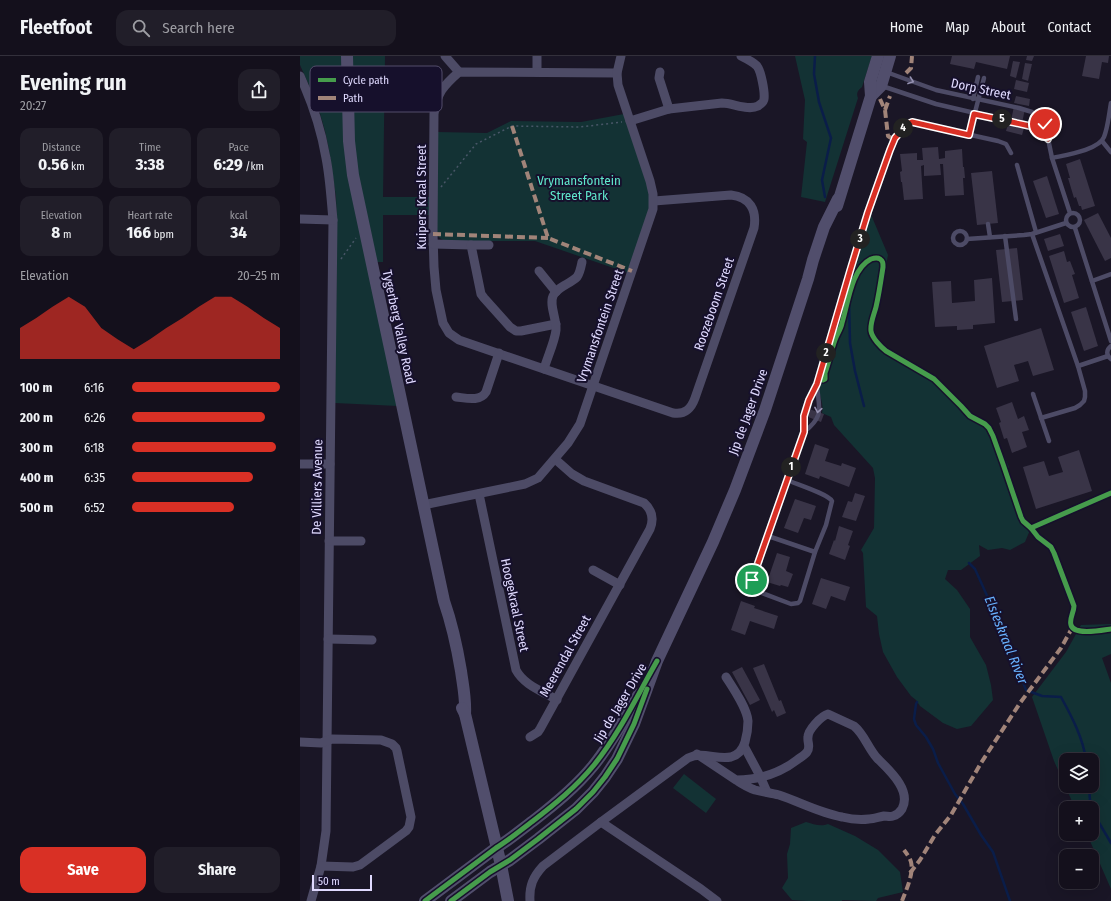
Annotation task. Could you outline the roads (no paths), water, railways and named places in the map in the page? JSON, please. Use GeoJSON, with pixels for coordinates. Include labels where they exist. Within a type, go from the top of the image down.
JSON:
{"type":"FeatureCollection","features":[{"type":"Feature","properties":{"kind":"main road","name":"Tygerberg Valley Road"},"geometry":{"type":"LineString","coordinates":[[347,56],[347,66]]}},
{"type":"Feature","properties":{"kind":"main road","name":"Jip de Jager Drive"},"geometry":{"type":"LineString","coordinates":[[451,901],[490,872],[510,860],[576,809],[593,792],[617,759],[634,724],[658,661],[713,542],[735,490],[766,410],[824,227],[838,199],[880,65],[890,56]]}},
{"type":"Feature","properties":{"kind":"main road","name":"Tygerberg Valley Road"},"geometry":{"type":"LineString","coordinates":[[348,112],[349,141],[353,175],[423,506],[444,601],[455,642],[465,700],[465,714],[501,865],[508,901]]}},
{"type":"Feature","properties":{"kind":"main road","name":"Jip de Jager Drive"},"geometry":{"type":"LineString","coordinates":[[425,901],[560,801],[580,781],[594,765],[617,731],[658,661]]}},
{"type":"Feature","properties":{"kind":"street"},"geometry":{"type":"LineString","coordinates":[[445,56],[458,72],[617,73]]}},
{"type":"Feature","properties":{"kind":"street"},"geometry":{"type":"LineString","coordinates":[[537,56],[537,72]]}},
{"type":"Feature","properties":{"kind":"street","name":"Vrymansfontein Street"},"geometry":{"type":"LineString","coordinates":[[423,506],[529,483],[538,478],[568,443],[577,429],[651,216],[654,201],[650,181],[620,91],[617,73],[620,56]]}},
{"type":"Feature","properties":{"kind":"street"},"geometry":{"type":"LineString","coordinates":[[630,121],[669,109],[722,103],[741,107],[759,106],[764,99],[762,76],[757,66],[753,62],[741,56]]}},
{"type":"Feature","properties":{"kind":"street","name":"Kuipers Kraal Street"},"geometry":{"type":"LineString","coordinates":[[442,89],[458,72]]}},
{"type":"Feature","properties":{"kind":"street"},"geometry":{"type":"LineString","coordinates":[[660,72],[659,78],[669,109]]}},
{"type":"Feature","properties":{"kind":"street","name":"De Villiers Avenue"},"geometry":{"type":"LineString","coordinates":[[300,76],[310,99]]}},
{"type":"Feature","properties":{"kind":"street","name":"De Villiers Avenue"},"geometry":{"type":"LineString","coordinates":[[311,901],[321,866],[326,830],[333,220],[327,159],[314,112]]}},
{"type":"Feature","properties":{"kind":"street","name":"Kuipers Kraal Street"},"geometry":{"type":"LineString","coordinates":[[434,112],[433,263],[436,290],[445,326],[456,338],[593,386]]}},
{"type":"Feature","properties":{"kind":"street","name":"Roozeboom Street"},"geometry":{"type":"LineString","coordinates":[[593,386],[673,413],[683,413],[691,408],[754,228],[755,214],[752,206],[744,199],[737,196],[654,201]]}},
{"type":"Feature","properties":{"kind":"street"},"geometry":{"type":"LineString","coordinates":[[300,219],[333,220]]}},
{"type":"Feature","properties":{"kind":"street"},"geometry":{"type":"LineString","coordinates":[[433,244],[489,245]]}},
{"type":"Feature","properties":{"kind":"street"},"geometry":{"type":"LineString","coordinates":[[471,245],[481,294],[510,327],[518,331],[556,324]]}},
{"type":"Feature","properties":{"kind":"street"},"geometry":{"type":"LineString","coordinates":[[544,369],[555,335],[556,324],[552,300],[553,296],[576,277],[582,262]]}},
{"type":"Feature","properties":{"kind":"street"},"geometry":{"type":"LineString","coordinates":[[539,271],[556,292]]}},
{"type":"Feature","properties":{"kind":"street"},"geometry":{"type":"LineString","coordinates":[[456,397],[478,398],[484,396],[499,353]]}},
{"type":"Feature","properties":{"kind":"street","name":"Meerendal Street"},"geometry":{"type":"LineString","coordinates":[[530,737],[538,732],[557,700],[650,529],[652,518],[650,510],[644,503],[584,481],[572,474],[555,458]]}},
{"type":"Feature","properties":{"kind":"street"},"geometry":{"type":"LineString","coordinates":[[300,464],[330,464]]}},
{"type":"Feature","properties":{"kind":"street","name":"Hoogekraal Street"},"geometry":{"type":"LineString","coordinates":[[479,494],[516,670],[527,683],[557,700]]}},
{"type":"Feature","properties":{"kind":"street"},"geometry":{"type":"LineString","coordinates":[[329,541],[361,541]]}},
{"type":"Feature","properties":{"kind":"street"},"geometry":{"type":"LineString","coordinates":[[593,570],[620,585]]}},
{"type":"Feature","properties":{"kind":"street"},"geometry":{"type":"LineString","coordinates":[[328,639],[372,640]]}},
{"type":"Feature","properties":{"kind":"street"},"geometry":{"type":"LineString","coordinates":[[530,901],[531,888],[536,874],[543,866],[688,758],[697,754],[731,757],[740,751],[744,746],[748,720],[745,711],[726,677]]}},
{"type":"Feature","properties":{"kind":"street"},"geometry":{"type":"LineString","coordinates":[[697,754],[736,780],[755,790],[782,796],[814,810],[842,817],[868,820],[883,816],[896,815],[902,810],[905,799],[902,788],[895,777],[870,750],[858,729],[828,714],[822,717],[810,731],[808,738],[809,749],[806,753],[788,767],[749,780],[736,780]]}},
{"type":"Feature","properties":{"kind":"street"},"geometry":{"type":"LineString","coordinates":[[300,742],[321,742],[332,739],[380,740],[387,742],[396,748],[411,817],[409,827],[406,831],[360,864],[354,867],[321,866]]}},
{"type":"Feature","properties":{"kind":"street"},"geometry":{"type":"LineString","coordinates":[[744,746],[767,792]]}},
{"type":"Feature","properties":{"kind":"street"},"geometry":{"type":"LineString","coordinates":[[601,822],[717,901]]}},
{"type":"Feature","properties":{"kind":"lane","name":"Dorp Street"},"geometry":{"type":"LineString","coordinates":[[880,65],[936,90],[1032,112],[1038,115],[1045,124],[1048,139]]}},
{"type":"Feature","properties":{"kind":"lane"},"geometry":{"type":"LineString","coordinates":[[973,99],[978,77]]}},
{"type":"Feature","properties":{"kind":"lane"},"geometry":{"type":"LineString","coordinates":[[969,135],[984,78]]}},
{"type":"Feature","properties":{"kind":"lane","name":"Dorp Street"},"geometry":{"type":"LineString","coordinates":[[875,84],[936,104],[1030,126],[1037,129],[1048,139]]}},
{"type":"Feature","properties":{"kind":"lane"},"geometry":{"type":"LineString","coordinates":[[1052,158],[1092,148],[1102,141],[1106,132],[1111,103]]}},
{"type":"Feature","properties":{"kind":"lane"},"geometry":{"type":"LineString","coordinates":[[787,480],[825,495],[832,501],[828,518],[815,552],[800,601],[798,603],[791,604],[754,590],[752,588],[752,580],[768,536],[787,480],[804,432],[804,416],[809,400],[817,384],[868,212],[895,138],[906,125],[912,122],[1002,142],[1008,147],[1011,153]]}},
{"type":"Feature","properties":{"kind":"lane"},"geometry":{"type":"LineString","coordinates":[[1048,139],[1052,158],[1070,213]]}},
{"type":"Feature","properties":{"kind":"lane"},"geometry":{"type":"LineString","coordinates":[[1102,141],[1111,152]]}},
{"type":"Feature","properties":{"kind":"lane"},"geometry":{"type":"LineString","coordinates":[[1017,165],[1034,233],[1085,391],[1084,401],[1080,405],[1075,408],[1041,418]]}},
{"type":"Feature","properties":{"kind":"lane"},"geometry":{"type":"LineString","coordinates":[[1066,223],[1066,218],[1070,213]]}},
{"type":"Feature","properties":{"kind":"lane"},"geometry":{"type":"LineString","coordinates":[[1070,213],[1077,214],[1080,218],[1080,223],[1074,228]]}},
{"type":"Feature","properties":{"kind":"lane"},"geometry":{"type":"LineString","coordinates":[[968,239],[1034,233],[1066,223]]}},
{"type":"Feature","properties":{"kind":"lane"},"geometry":{"type":"LineString","coordinates":[[1066,223],[1070,227],[1074,228],[1111,342]]}},
{"type":"Feature","properties":{"kind":"lane"},"geometry":{"type":"LineString","coordinates":[[988,224],[990,237]]}},
{"type":"Feature","properties":{"kind":"lane"},"geometry":{"type":"LineString","coordinates":[[1005,236],[1016,319]]}},
{"type":"Feature","properties":{"kind":"lane"},"geometry":{"type":"LineString","coordinates":[[1092,281],[1111,274]]}},
{"type":"Feature","properties":{"kind":"lane"},"geometry":{"type":"LineString","coordinates":[[1078,366],[1110,358],[1108,350],[1111,346]]}},
{"type":"Feature","properties":{"kind":"lane"},"geometry":{"type":"LineString","coordinates":[[804,432],[816,420],[819,411],[820,404],[817,395],[817,384]]}},
{"type":"Feature","properties":{"kind":"lane"},"geometry":{"type":"LineString","coordinates":[[1033,394],[1048,441]]}},
{"type":"Feature","properties":{"kind":"lane"},"geometry":{"type":"LineString","coordinates":[[768,536],[815,552]]}},
{"type":"Feature","properties":{"kind":"waterway","name":"Elsieskraal River"},"geometry":{"type":"LineString","coordinates":[[815,56],[814,74],[819,102],[831,138],[822,180],[825,197]]}},
{"type":"Feature","properties":{"kind":"waterway","name":"Elsieskraal River"},"geometry":{"type":"LineString","coordinates":[[849,302],[850,343],[864,406]]}},
{"type":"Feature","properties":{"kind":"waterway","name":"Elsieskraal River"},"geometry":{"type":"LineString","coordinates":[[969,563],[975,569],[998,620],[1026,690],[1042,696],[1061,697],[1080,736],[1085,753]]}},
{"type":"Feature","properties":{"kind":"waterway"},"geometry":{"type":"LineString","coordinates":[[917,702],[914,719],[916,725],[926,737],[933,749],[938,763],[955,794],[963,804],[993,852],[1010,901]]}},
{"type":"Feature","properties":{"kind":"waterway","name":"Elsieskraal River"},"geometry":{"type":"LineString","coordinates":[[1089,793],[1090,801],[1098,821],[1111,843]]}},
{"type":"Feature","properties":{"kind":"park label","name":"Vrymansfontein Street Park"},"geometry":{"type":"Point","coordinates":[579,188]}}]}
